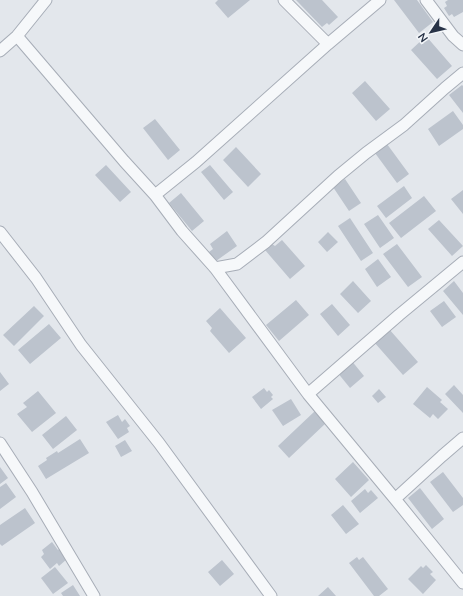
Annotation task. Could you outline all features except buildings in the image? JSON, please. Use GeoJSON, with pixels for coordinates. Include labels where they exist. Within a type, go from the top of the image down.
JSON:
{"type":"FeatureCollection","features":[{"type":"Feature","properties":{"kind":"street"},"geometry":{"type":"LineString","coordinates":[[0,51],[17,36],[46,0]]}},
{"type":"Feature","properties":{"kind":"street"},"geometry":{"type":"LineString","coordinates":[[284,0],[328,44]]}},
{"type":"Feature","properties":{"kind":"street"},"geometry":{"type":"LineString","coordinates":[[155,195],[196,162],[328,44],[380,0]]}},
{"type":"Feature","properties":{"kind":"street"},"geometry":{"type":"LineString","coordinates":[[426,0],[452,36],[463,45]]}},
{"type":"Feature","properties":{"kind":"street"},"geometry":{"type":"LineString","coordinates":[[17,36],[108,143],[155,195],[182,231],[215,268],[308,394],[463,584]]}},
{"type":"Feature","properties":{"kind":"street"},"geometry":{"type":"LineString","coordinates":[[215,268],[237,264],[266,242],[338,176],[366,152],[404,125],[463,73]]}},
{"type":"Feature","properties":{"kind":"street"},"geometry":{"type":"LineString","coordinates":[[0,232],[36,278],[81,345],[159,443],[271,596]]}},
{"type":"Feature","properties":{"kind":"street"},"geometry":{"type":"LineString","coordinates":[[308,394],[463,262]]}},
{"type":"Feature","properties":{"kind":"street"},"geometry":{"type":"LineString","coordinates":[[395,499],[463,438]]}},
{"type":"Feature","properties":{"kind":"street"},"geometry":{"type":"LineString","coordinates":[[0,443],[32,492],[94,596]]}}]}
